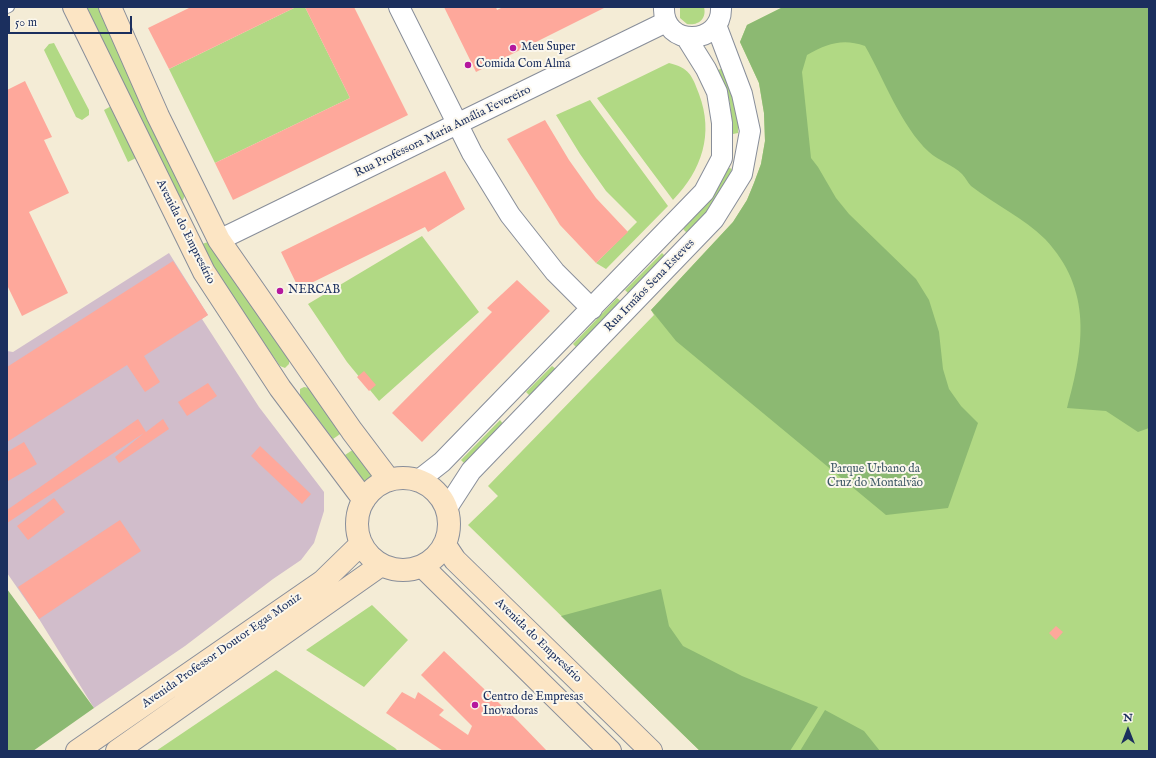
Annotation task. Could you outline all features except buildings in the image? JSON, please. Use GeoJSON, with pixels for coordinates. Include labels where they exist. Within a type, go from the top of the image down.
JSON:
{"type":"FeatureCollection","features":[{"type":"Feature","properties":{"kind":"main road","name":"Avenida do Empresário"},"geometry":{"type":"LineString","coordinates":[[74,7],[204,272],[280,388],[364,500]]}},
{"type":"Feature","properties":{"kind":"main road"},"geometry":{"type":"LineString","coordinates":[[111,7],[158,116],[219,240],[348,425],[389,480]]}},
{"type":"Feature","properties":{"kind":"main road"},"geometry":{"type":"LineString","coordinates":[[397,478],[419,480],[439,494],[447,508],[450,523],[445,545],[431,561],[422,566],[403,570],[381,565],[375,561],[361,544],[357,521],[364,500],[369,493],[389,480],[397,478]]}},
{"type":"Feature","properties":{"kind":"main road","name":"Avenida Professor Doutor Egas Moniz"},"geometry":{"type":"LineString","coordinates":[[77,751],[322,581],[361,544]]}},
{"type":"Feature","properties":{"kind":"main road","name":"Avenida do Empresário"},"geometry":{"type":"LineString","coordinates":[[445,545],[456,560],[651,751]]}},
{"type":"Feature","properties":{"kind":"main road","name":"Avenida Professor Doutor Egas Moniz"},"geometry":{"type":"LineString","coordinates":[[117,751],[381,565]]}},
{"type":"Feature","properties":{"kind":"main road"},"geometry":{"type":"LineString","coordinates":[[422,566],[610,751]]}},
{"type":"Feature","properties":{"kind":"street"},"geometry":{"type":"LineString","coordinates":[[399,7],[457,125],[472,153],[510,215],[555,272],[592,309]]}},
{"type":"Feature","properties":{"kind":"street"},"geometry":{"type":"LineString","coordinates":[[665,15],[677,34],[686,37],[703,35],[719,16]]}},
{"type":"Feature","properties":{"kind":"street","name":"Rua Professora Maria Amália Fevereiro"},"geometry":{"type":"LineString","coordinates":[[219,240],[457,125],[665,15]]}},
{"type":"Feature","properties":{"kind":"street","name":"Rua Irmãos Sena Esteves"},"geometry":{"type":"LineString","coordinates":[[447,508],[471,471],[714,219],[742,174],[750,131],[742,94],[719,16]]}},
{"type":"Feature","properties":{"kind":"street"},"geometry":{"type":"LineString","coordinates":[[419,480],[442,462],[704,192],[722,158],[722,123],[717,92],[706,69],[686,37]]}},
{"type":"Feature","properties":{"kind":"shaded area"},"geometry":{"type":"Polygon","coordinates":[[[169,253],[208,315],[202,319],[259,407],[324,492],[324,511],[314,543],[301,560],[273,579],[185,646],[94,708],[39,619],[7,573],[7,351],[13,352],[169,253]]]}},
{"type":"Feature","properties":{"kind":"green space"},"geometry":{"type":"Polygon","coordinates":[[[87,7],[99,7],[185,195],[183,200],[177,201],[174,199],[87,7]]]}},
{"type":"Feature","properties":{"kind":"green space"},"geometry":{"type":"Polygon","coordinates":[[[296,7],[305,7],[350,98],[215,163],[169,69],[296,7]]]}},
{"type":"Feature","properties":{"kind":"green space"},"geometry":{"type":"Polygon","coordinates":[[[680,7],[704,7],[705,11],[703,18],[698,23],[687,24],[680,18],[680,7]]]}},
{"type":"Feature","properties":{"kind":"green space","name":"Parque Urbano da Cruz do Montalvão"},"geometry":{"type":"Polygon","coordinates":[[[783,7],[1149,7],[1149,751],[700,751],[468,525],[498,496],[488,486],[654,315],[651,310],[733,222],[747,200],[761,164],[765,141],[764,113],[759,83],[740,42],[747,25],[783,7]]]}},
{"type":"Feature","properties":{"kind":"green space"},"geometry":{"type":"Polygon","coordinates":[[[783,7],[1149,7],[1149,428],[1138,432],[1106,411],[1067,408],[1077,363],[1080,341],[1080,320],[1078,299],[1071,278],[1060,258],[1037,231],[980,193],[971,186],[958,171],[929,152],[901,116],[865,46],[849,42],[828,45],[807,55],[802,72],[811,158],[836,198],[849,214],[916,279],[929,300],[939,332],[943,369],[949,389],[961,406],[978,423],[948,508],[886,515],[676,341],[651,310],[733,222],[747,200],[761,164],[765,141],[764,113],[759,83],[740,42],[747,25],[783,7]]]}},
{"type":"Feature","properties":{"kind":"green space"},"geometry":{"type":"Polygon","coordinates":[[[54,43],[89,110],[89,115],[82,120],[76,117],[44,50],[49,44],[54,43]]]}},
{"type":"Feature","properties":{"kind":"green space"},"geometry":{"type":"Polygon","coordinates":[[[669,63],[681,67],[692,77],[699,94],[705,123],[705,137],[698,164],[683,188],[673,200],[597,98],[669,63]]]}},
{"type":"Feature","properties":{"kind":"green space"},"geometry":{"type":"Polygon","coordinates":[[[723,68],[738,114],[738,133],[733,134],[730,103],[718,70],[723,68]]]}},
{"type":"Feature","properties":{"kind":"green space"},"geometry":{"type":"Polygon","coordinates":[[[590,100],[668,206],[606,269],[596,263],[637,222],[606,191],[580,154],[556,115],[590,100]]]}},
{"type":"Feature","properties":{"kind":"green space"},"geometry":{"type":"Polygon","coordinates":[[[115,104],[140,156],[128,162],[104,110],[115,104]]]}},
{"type":"Feature","properties":{"kind":"green space"},"geometry":{"type":"Polygon","coordinates":[[[727,167],[732,169],[718,200],[688,234],[683,229],[713,197],[727,167]]]}},
{"type":"Feature","properties":{"kind":"green space"},"geometry":{"type":"Polygon","coordinates":[[[422,236],[479,312],[379,401],[347,362],[308,304],[422,236]]]}},
{"type":"Feature","properties":{"kind":"green space"},"geometry":{"type":"Polygon","coordinates":[[[208,242],[289,359],[289,364],[285,368],[280,366],[230,295],[202,249],[202,244],[208,242]]]}},
{"type":"Feature","properties":{"kind":"green space"},"geometry":{"type":"Polygon","coordinates":[[[662,253],[666,257],[629,294],[625,290],[662,253]]]}},
{"type":"Feature","properties":{"kind":"green space"},"geometry":{"type":"Polygon","coordinates":[[[617,298],[622,302],[577,348],[573,344],[617,298]]]}},
{"type":"Feature","properties":{"kind":"green space"},"geometry":{"type":"Polygon","coordinates":[[[552,366],[556,369],[530,396],[526,392],[552,366]]]}},
{"type":"Feature","properties":{"kind":"green space"},"geometry":{"type":"Polygon","coordinates":[[[304,387],[309,388],[343,432],[333,439],[300,395],[300,389],[304,387]]]}},
{"type":"Feature","properties":{"kind":"green space"},"geometry":{"type":"Polygon","coordinates":[[[500,420],[504,425],[465,464],[461,460],[500,420]]]}},
{"type":"Feature","properties":{"kind":"green space"},"geometry":{"type":"Polygon","coordinates":[[[354,449],[375,473],[364,482],[345,455],[354,449]]]}},
{"type":"Feature","properties":{"kind":"green space"},"geometry":{"type":"Polygon","coordinates":[[[7,589],[94,708],[33,751],[7,751],[7,589]]]}},
{"type":"Feature","properties":{"kind":"green space"},"geometry":{"type":"Polygon","coordinates":[[[661,589],[669,626],[683,646],[742,676],[818,707],[790,751],[700,751],[561,616],[661,589]]]}},
{"type":"Feature","properties":{"kind":"green space"},"geometry":{"type":"Polygon","coordinates":[[[372,605],[408,640],[364,687],[306,650],[372,605]]]}},
{"type":"Feature","properties":{"kind":"green space"},"geometry":{"type":"Polygon","coordinates":[[[276,670],[395,748],[398,751],[156,751],[276,670]]]}},
{"type":"Feature","properties":{"kind":"green space"},"geometry":{"type":"Polygon","coordinates":[[[825,710],[864,731],[880,751],[800,751],[825,710]]]}},
{"type":"Feature","properties":{"kind":"place","name":"Meu Super"},"geometry":{"type":"Point","coordinates":[513,48]}},
{"type":"Feature","properties":{"kind":"place","name":"Comida Com Alma"},"geometry":{"type":"Point","coordinates":[468,65]}},
{"type":"Feature","properties":{"kind":"place","name":"NERCAB"},"geometry":{"type":"Point","coordinates":[280,291]}},
{"type":"Feature","properties":{"kind":"place","name":"Centro de Empresas Inovadoras"},"geometry":{"type":"Point","coordinates":[475,705]}}]}
